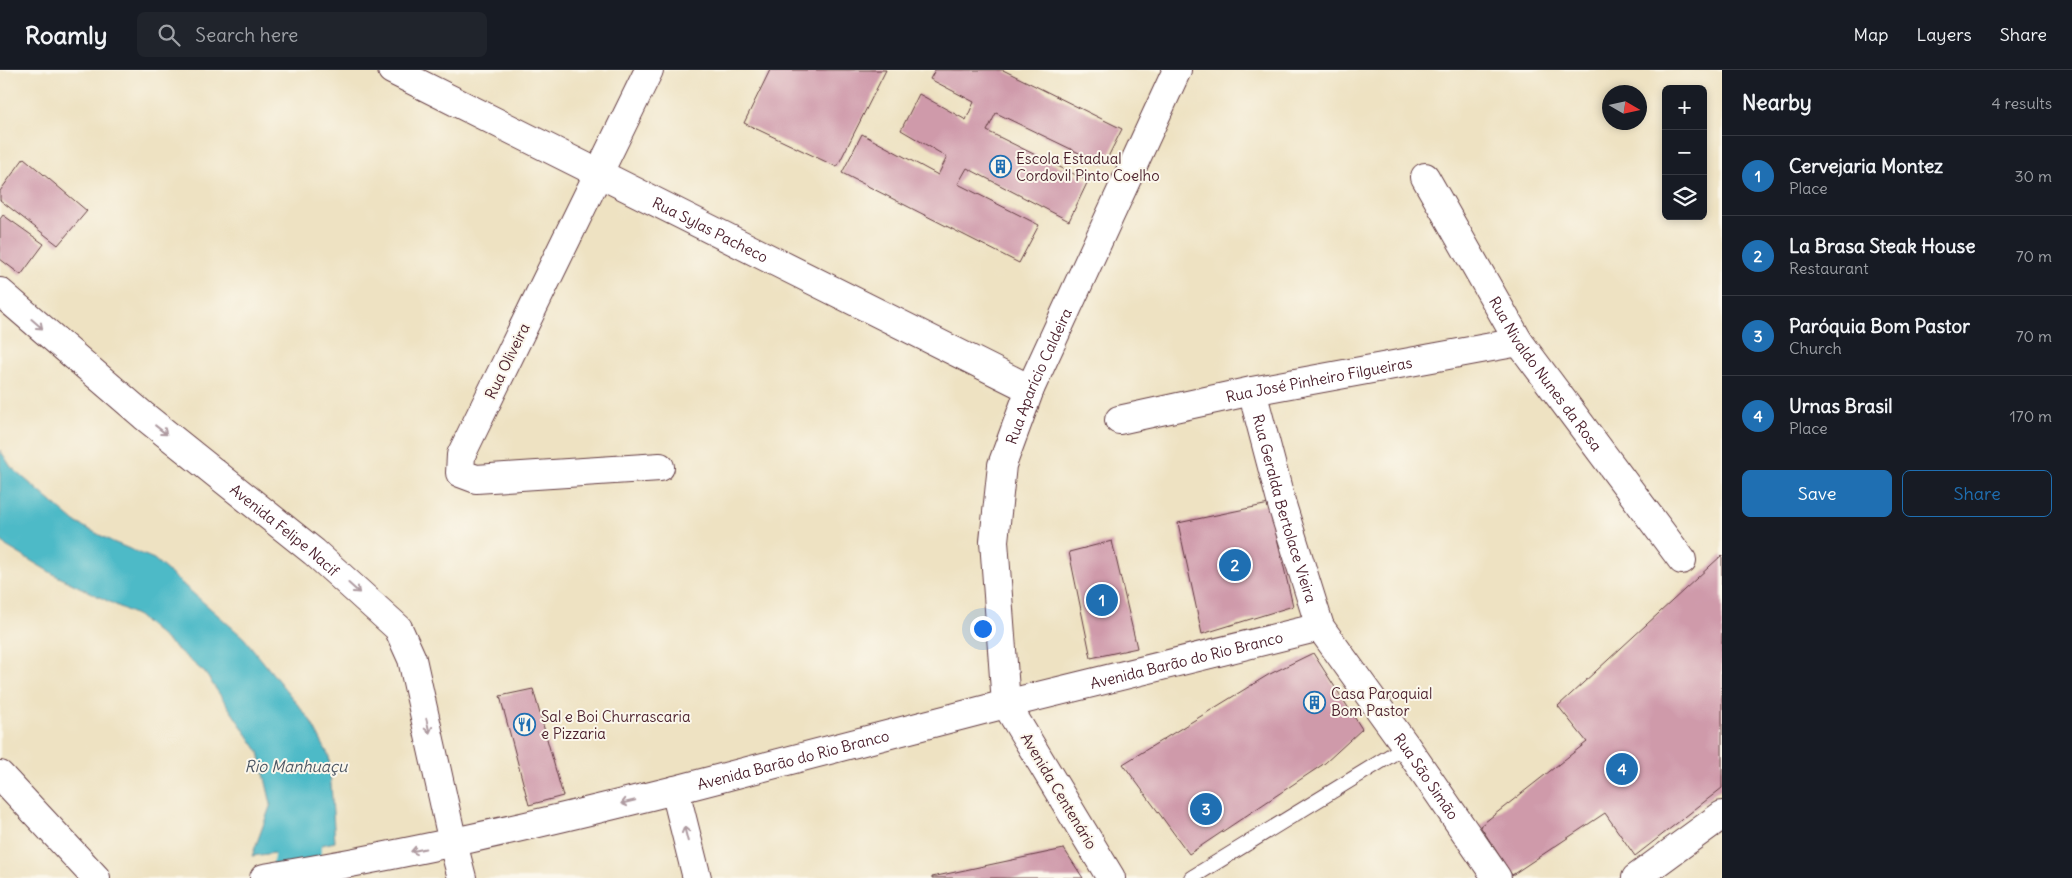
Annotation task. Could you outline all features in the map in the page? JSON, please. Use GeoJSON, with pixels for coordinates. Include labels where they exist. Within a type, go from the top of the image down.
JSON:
{"type":"FeatureCollection","features":[{"type":"Feature","properties":{"kind":"street","name":"Rua Oliveira"},"geometry":{"type":"LineString","coordinates":[[649,70],[461,455],[460,473],[476,479],[660,467]]}},
{"type":"Feature","properties":{"kind":"street","name":"Rua Aparício Caldeira"},"geometry":{"type":"LineString","coordinates":[[1006,704],[994,541],[1002,465],[1030,389],[1177,70]]}},
{"type":"Feature","properties":{"kind":"street","name":"Rua Sylas Pacheco"},"geometry":{"type":"LineString","coordinates":[[409,74],[598,174],[1030,389]]}},
{"type":"Feature","properties":{"kind":"street","name":"Rua Nivaldo Nunes da Rosa"},"geometry":{"type":"LineString","coordinates":[[1425,177],[1519,342],[1682,560]]}},
{"type":"Feature","properties":{"kind":"street","name":"Avenida Felipe Nacif"},"geometry":{"type":"LineString","coordinates":[[0,292],[144,416],[314,552],[398,628],[412,659],[462,878]]}},
{"type":"Feature","properties":{"kind":"street","name":"Rua José Pinheiro Filgueiras"},"geometry":{"type":"LineString","coordinates":[[1119,420],[1252,390],[1519,342]]}},
{"type":"Feature","properties":{"kind":"street","name":"Rua Geralda Bertolace Vieira"},"geometry":{"type":"LineString","coordinates":[[1252,390],[1282,506],[1320,627]]}},
{"type":"Feature","properties":{"kind":"street","name":"Avenida Barão do Rio Branco"},"geometry":{"type":"LineString","coordinates":[[264,878],[337,867],[507,832],[1006,704],[1320,627]]}},
{"type":"Feature","properties":{"kind":"street","name":"Rua São Simão"},"geometry":{"type":"LineString","coordinates":[[1320,627],[1406,746],[1497,878]]}},
{"type":"Feature","properties":{"kind":"street","name":"Avenida Centenário"},"geometry":{"type":"LineString","coordinates":[[1006,704],[1111,878]]}},
{"type":"Feature","properties":{"kind":"street"},"geometry":{"type":"LineString","coordinates":[[0,775],[96,878]]}},
{"type":"Feature","properties":{"kind":"street"},"geometry":{"type":"LineString","coordinates":[[675,790],[697,878]]}},
{"type":"Feature","properties":{"kind":"street"},"geometry":{"type":"LineString","coordinates":[[1636,878],[1722,815]]}},
{"type":"Feature","properties":{"kind":"lane"},"geometry":{"type":"LineString","coordinates":[[1191,878],[1406,746]]}},
{"type":"Feature","properties":{"kind":"water","name":"Rio Manhuaçu"},"geometry":{"type":"Polygon","coordinates":[[[0,450],[11,467],[75,522],[113,542],[154,559],[244,638],[310,720],[329,756],[335,842],[298,850],[252,856],[271,804],[259,752],[205,673],[138,616],[55,575],[6,546],[0,539],[0,450]]]}},
{"type":"Feature","properties":{"kind":"building"},"geometry":{"type":"Polygon","coordinates":[[[770,70],[886,70],[837,167],[744,123],[770,70]]]}},
{"type":"Feature","properties":{"kind":"building","name":"Escola Estadual Cordovil Pinto Coelho"},"geometry":{"type":"Polygon","coordinates":[[[935,70],[1003,70],[1122,129],[1104,165],[996,113],[987,131],[1088,181],[1069,221],[967,168],[958,184],[1039,225],[1019,263],[842,173],[862,134],[938,175],[947,157],[901,130],[919,94],[966,120],[974,102],[930,79],[935,70]]]}},
{"type":"Feature","properties":{"kind":"building"},"geometry":{"type":"Polygon","coordinates":[[[24,158],[87,211],[58,245],[0,200],[0,191],[24,158]]]}},
{"type":"Feature","properties":{"kind":"building"},"geometry":{"type":"Polygon","coordinates":[[[3,215],[44,244],[21,275],[0,259],[0,219],[3,215]]]}},
{"type":"Feature","properties":{"kind":"building"},"geometry":{"type":"Polygon","coordinates":[[[1269,504],[1293,606],[1202,634],[1178,523],[1269,504]]]}},
{"type":"Feature","properties":{"kind":"building"},"geometry":{"type":"Polygon","coordinates":[[[1112,541],[1137,648],[1091,658],[1069,552],[1112,541]]]}},
{"type":"Feature","properties":{"kind":"building"},"geometry":{"type":"Polygon","coordinates":[[[1722,555],[1722,788],[1635,856],[1605,813],[1512,875],[1480,826],[1587,742],[1558,706],[1722,555]]]}},
{"type":"Feature","properties":{"kind":"building"},"geometry":{"type":"Polygon","coordinates":[[[1313,653],[1362,729],[1325,763],[1189,854],[1123,764],[1268,675],[1313,653]]]}},
{"type":"Feature","properties":{"kind":"building","name":"Sal e Boi Churrascaria e Pizzaria"},"geometry":{"type":"Polygon","coordinates":[[[533,689],[563,796],[529,805],[500,696],[533,689]]]}},
{"type":"Feature","properties":{"kind":"building"},"geometry":{"type":"Polygon","coordinates":[[[1064,849],[1083,878],[932,878],[932,877],[1064,849]]]}},
{"type":"Feature","properties":{"kind":"waterway","name":"Rio Manhuaçu"},"geometry":{"type":"LineString","coordinates":[[294,878],[298,850],[298,787]]}},
{"type":"Feature","properties":{"kind":"place","name":"Escola Estadual Cordovil Pinto Coelho"},"geometry":{"type":"Point","coordinates":[1000,167]}},
{"type":"Feature","properties":{"kind":"place","name":"La Brasa Steak House"},"geometry":{"type":"Point","coordinates":[1235,565]}},
{"type":"Feature","properties":{"kind":"place","name":"Cervejaria Montez"},"geometry":{"type":"Point","coordinates":[1102,600]}},
{"type":"Feature","properties":{"kind":"place","name":"Casa Paroquial Bom Pastor"},"geometry":{"type":"Point","coordinates":[1315,702]}},
{"type":"Feature","properties":{"kind":"place","name":"Sal e Boi Churrascaria e Pizzaria"},"geometry":{"type":"Point","coordinates":[525,725]}},
{"type":"Feature","properties":{"kind":"place","name":"Urnas Brasil"},"geometry":{"type":"Point","coordinates":[1622,769]}},
{"type":"Feature","properties":{"kind":"place","name":"Paróquia Bom Pastor"},"geometry":{"type":"Point","coordinates":[1206,809]}}]}
